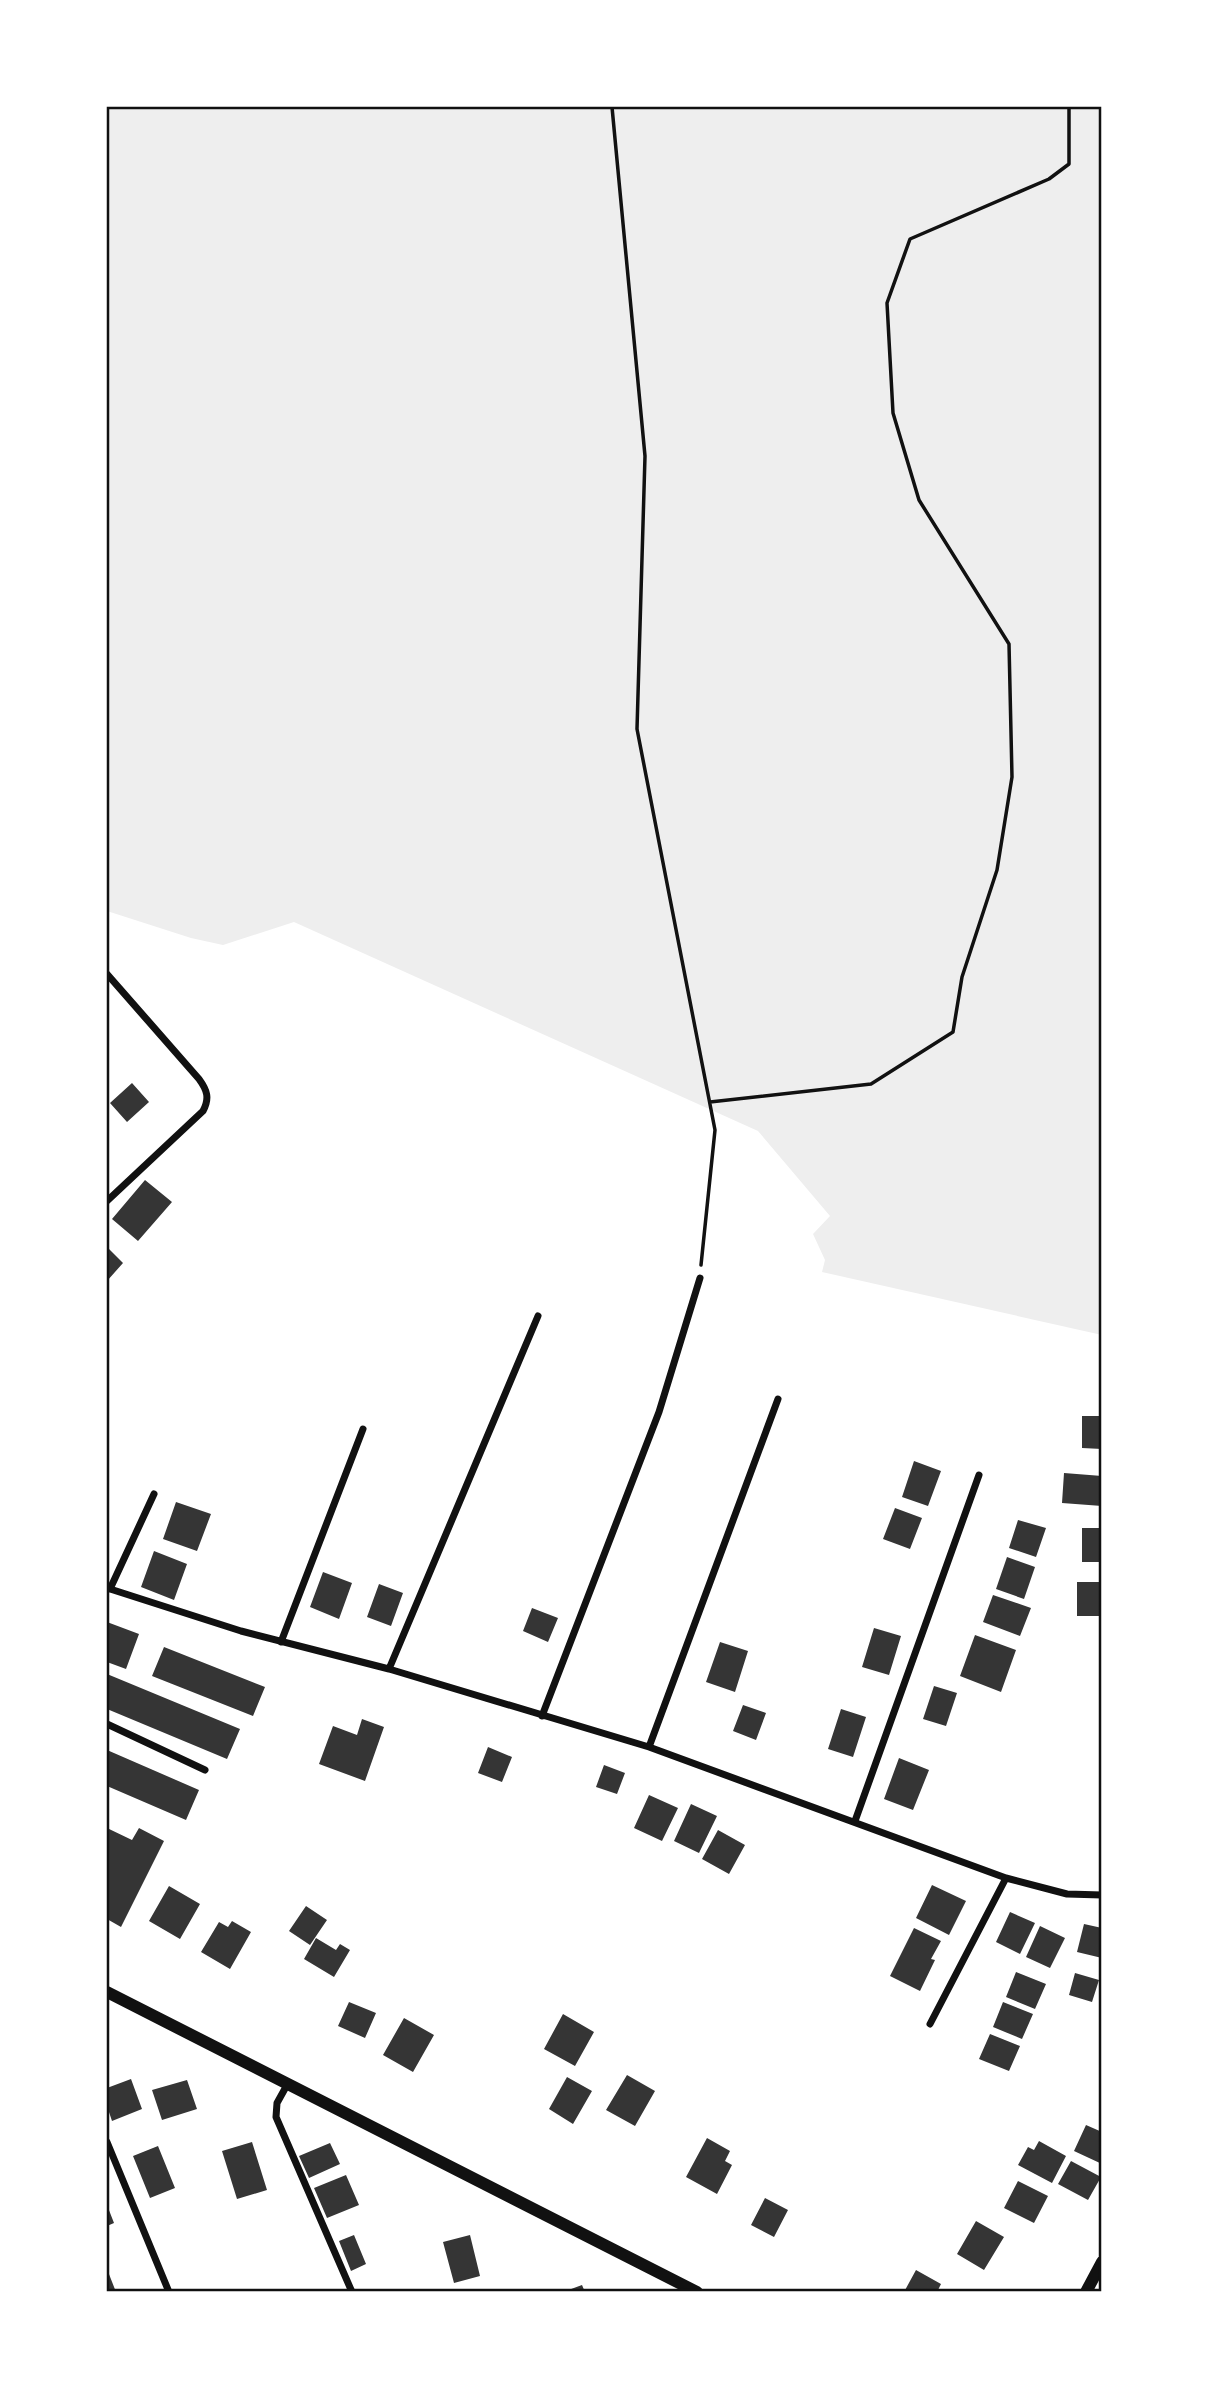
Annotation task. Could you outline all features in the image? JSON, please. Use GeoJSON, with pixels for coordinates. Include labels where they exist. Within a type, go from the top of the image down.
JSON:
{"type":"FeatureCollection","features":[{"type":"Feature","properties":{"kind":"main road"},"geometry":{"type":"LineString","coordinates":[[107,1992],[697,2292]]}},
{"type":"Feature","properties":{"kind":"main road"},"geometry":{"type":"LineString","coordinates":[[1086,2292],[1102,2262]]}},
{"type":"Feature","properties":{"kind":"street"},"geometry":{"type":"LineString","coordinates":[[107,974],[199,1079],[208,1097],[203,1111],[107,1201]]}},
{"type":"Feature","properties":{"kind":"street"},"geometry":{"type":"LineString","coordinates":[[542,1716],[659,1412],[700,1278]]}},
{"type":"Feature","properties":{"kind":"street"},"geometry":{"type":"LineString","coordinates":[[389,1669],[538,1317]]}},
{"type":"Feature","properties":{"kind":"street"},"geometry":{"type":"LineString","coordinates":[[649,1747],[778,1399]]}},
{"type":"Feature","properties":{"kind":"street"},"geometry":{"type":"LineString","coordinates":[[281,1642],[363,1429]]}},
{"type":"Feature","properties":{"kind":"street"},"geometry":{"type":"LineString","coordinates":[[855,1821],[979,1475]]}},
{"type":"Feature","properties":{"kind":"street"},"geometry":{"type":"LineString","coordinates":[[154,1494],[108,1588],[241,1631],[389,1669],[649,1747],[1006,1878],[1068,1894],[1102,1895]]}},
{"type":"Feature","properties":{"kind":"street"},"geometry":{"type":"LineString","coordinates":[[107,1724],[205,1770]]}},
{"type":"Feature","properties":{"kind":"street"},"geometry":{"type":"LineString","coordinates":[[930,2024],[1006,1878]]}},
{"type":"Feature","properties":{"kind":"street"},"geometry":{"type":"LineString","coordinates":[[287,2085],[277,2104],[276,2117],[352,2292]]}},
{"type":"Feature","properties":{"kind":"street"},"geometry":{"type":"LineString","coordinates":[[107,2142],[169,2292]]}},
{"type":"Feature","properties":{"kind":"path"},"geometry":{"type":"LineString","coordinates":[[612,107],[645,456],[637,729],[715,1130],[700,1278]]}},
{"type":"Feature","properties":{"kind":"path"},"geometry":{"type":"LineString","coordinates":[[710,1102],[872,1084],[953,1032],[962,977],[997,870],[1012,777],[1009,644],[919,500],[893,413],[887,303],[910,239],[1049,179],[1069,164],[1069,107]]}},
{"type":"Feature","properties":{"kind":"shaded area"},"geometry":{"type":"Polygon","coordinates":[[[107,107],[1102,107],[1102,1335],[822,1272],[825,1260],[813,1234],[830,1216],[758,1131],[294,922],[223,945],[191,938],[107,911],[107,107]]]}},
{"type":"Feature","properties":{"kind":"building"},"geometry":{"type":"Polygon","coordinates":[[[132,1083],[149,1102],[127,1122],[110,1103],[132,1083]]]}},
{"type":"Feature","properties":{"kind":"building"},"geometry":{"type":"Polygon","coordinates":[[[145,1180],[172,1202],[138,1241],[112,1219],[145,1180]]]}},
{"type":"Feature","properties":{"kind":"building"},"geometry":{"type":"Polygon","coordinates":[[[107,1247],[123,1263],[107,1281],[107,1247]]]}},
{"type":"Feature","properties":{"kind":"building"},"geometry":{"type":"Polygon","coordinates":[[[1082,1416],[1102,1416],[1102,1449],[1082,1448],[1082,1416]]]}},
{"type":"Feature","properties":{"kind":"building"},"geometry":{"type":"Polygon","coordinates":[[[914,1461],[941,1471],[928,1506],[902,1497],[914,1461]]]}},
{"type":"Feature","properties":{"kind":"building"},"geometry":{"type":"Polygon","coordinates":[[[1064,1473],[1102,1476],[1102,1506],[1062,1503],[1064,1473]]]}},
{"type":"Feature","properties":{"kind":"building"},"geometry":{"type":"Polygon","coordinates":[[[176,1502],[211,1514],[197,1551],[163,1539],[176,1502]]]}},
{"type":"Feature","properties":{"kind":"building"},"geometry":{"type":"Polygon","coordinates":[[[895,1508],[922,1518],[910,1549],[883,1539],[895,1508]]]}},
{"type":"Feature","properties":{"kind":"building"},"geometry":{"type":"Polygon","coordinates":[[[1018,1520],[1046,1528],[1036,1557],[1009,1548],[1018,1520]]]}},
{"type":"Feature","properties":{"kind":"building"},"geometry":{"type":"Polygon","coordinates":[[[1082,1528],[1102,1528],[1102,1562],[1082,1562],[1082,1528]]]}},
{"type":"Feature","properties":{"kind":"building"},"geometry":{"type":"Polygon","coordinates":[[[154,1551],[187,1564],[174,1600],[141,1587],[154,1551]]]}},
{"type":"Feature","properties":{"kind":"building"},"geometry":{"type":"Polygon","coordinates":[[[1007,1557],[1035,1567],[1024,1599],[996,1589],[1007,1557]]]}},
{"type":"Feature","properties":{"kind":"building"},"geometry":{"type":"Polygon","coordinates":[[[323,1572],[352,1583],[339,1619],[310,1607],[323,1572]]]}},
{"type":"Feature","properties":{"kind":"building"},"geometry":{"type":"Polygon","coordinates":[[[1077,1582],[1102,1582],[1102,1616],[1077,1616],[1077,1582]]]}},
{"type":"Feature","properties":{"kind":"building"},"geometry":{"type":"Polygon","coordinates":[[[379,1584],[403,1593],[391,1626],[367,1617],[379,1584]]]}},
{"type":"Feature","properties":{"kind":"building"},"geometry":{"type":"Polygon","coordinates":[[[993,1595],[1031,1608],[1020,1636],[983,1622],[993,1595]]]}},
{"type":"Feature","properties":{"kind":"building"},"geometry":{"type":"Polygon","coordinates":[[[532,1608],[558,1618],[548,1642],[523,1631],[532,1608]]]}},
{"type":"Feature","properties":{"kind":"building"},"geometry":{"type":"Polygon","coordinates":[[[107,1622],[139,1634],[126,1669],[107,1662],[107,1622]]]}},
{"type":"Feature","properties":{"kind":"building"},"geometry":{"type":"Polygon","coordinates":[[[874,1628],[901,1636],[889,1675],[862,1667],[874,1628]]]}},
{"type":"Feature","properties":{"kind":"building"},"geometry":{"type":"Polygon","coordinates":[[[975,1635],[1016,1650],[1001,1692],[960,1676],[975,1635]]]}},
{"type":"Feature","properties":{"kind":"building"},"geometry":{"type":"Polygon","coordinates":[[[720,1642],[748,1651],[735,1692],[706,1682],[720,1642]]]}},
{"type":"Feature","properties":{"kind":"building"},"geometry":{"type":"Polygon","coordinates":[[[164,1647],[265,1687],[253,1716],[152,1676],[164,1647]]]}},
{"type":"Feature","properties":{"kind":"building"},"geometry":{"type":"Polygon","coordinates":[[[107,1674],[240,1729],[227,1759],[107,1709],[107,1674]]]}},
{"type":"Feature","properties":{"kind":"building"},"geometry":{"type":"Polygon","coordinates":[[[934,1686],[957,1693],[946,1726],[923,1719],[934,1686]]]}},
{"type":"Feature","properties":{"kind":"building"},"geometry":{"type":"Polygon","coordinates":[[[743,1705],[766,1713],[756,1740],[733,1731],[743,1705]]]}},
{"type":"Feature","properties":{"kind":"building"},"geometry":{"type":"Polygon","coordinates":[[[841,1709],[866,1717],[853,1757],[828,1749],[841,1709]]]}},
{"type":"Feature","properties":{"kind":"building"},"geometry":{"type":"Polygon","coordinates":[[[362,1719],[384,1727],[365,1781],[319,1764],[333,1726],[357,1735],[362,1719]]]}},
{"type":"Feature","properties":{"kind":"building"},"geometry":{"type":"Polygon","coordinates":[[[488,1747],[512,1757],[502,1782],[478,1773],[488,1747]]]}},
{"type":"Feature","properties":{"kind":"building"},"geometry":{"type":"Polygon","coordinates":[[[107,1750],[199,1790],[186,1820],[107,1786],[107,1750]]]}},
{"type":"Feature","properties":{"kind":"building"},"geometry":{"type":"Polygon","coordinates":[[[899,1758],[929,1770],[913,1810],[884,1799],[899,1758]]]}},
{"type":"Feature","properties":{"kind":"building"},"geometry":{"type":"Polygon","coordinates":[[[604,1765],[625,1773],[617,1794],[596,1787],[604,1765]]]}},
{"type":"Feature","properties":{"kind":"building"},"geometry":{"type":"Polygon","coordinates":[[[649,1795],[678,1808],[662,1841],[634,1828],[649,1795]]]}},
{"type":"Feature","properties":{"kind":"building"},"geometry":{"type":"Polygon","coordinates":[[[691,1804],[717,1816],[699,1853],[674,1841],[691,1804]]]}},
{"type":"Feature","properties":{"kind":"building"},"geometry":{"type":"Polygon","coordinates":[[[107,1828],[132,1840],[139,1828],[164,1841],[121,1927],[107,1919],[107,1828]]]}},
{"type":"Feature","properties":{"kind":"building"},"geometry":{"type":"Polygon","coordinates":[[[718,1830],[745,1845],[729,1874],[702,1859],[718,1830]]]}},
{"type":"Feature","properties":{"kind":"building"},"geometry":{"type":"Polygon","coordinates":[[[932,1885],[966,1901],[949,1935],[916,1918],[932,1885]]]}},
{"type":"Feature","properties":{"kind":"building"},"geometry":{"type":"Polygon","coordinates":[[[169,1886],[200,1904],[180,1939],[149,1921],[169,1886]]]}},
{"type":"Feature","properties":{"kind":"building"},"geometry":{"type":"Polygon","coordinates":[[[306,1906],[327,1920],[310,1945],[289,1931],[306,1906]]]}},
{"type":"Feature","properties":{"kind":"building"},"geometry":{"type":"Polygon","coordinates":[[[1010,1912],[1035,1923],[1020,1954],[996,1942],[1010,1912]]]}},
{"type":"Feature","properties":{"kind":"building"},"geometry":{"type":"Polygon","coordinates":[[[232,1921],[251,1932],[230,1969],[201,1952],[219,1922],[228,1927],[232,1921]]]}},
{"type":"Feature","properties":{"kind":"building"},"geometry":{"type":"Polygon","coordinates":[[[1084,1924],[1102,1928],[1102,1958],[1077,1952],[1084,1924]]]}},
{"type":"Feature","properties":{"kind":"building"},"geometry":{"type":"Polygon","coordinates":[[[1040,1926],[1065,1938],[1050,1968],[1026,1957],[1040,1926]]]}},
{"type":"Feature","properties":{"kind":"building"},"geometry":{"type":"Polygon","coordinates":[[[914,1928],[941,1941],[931,1959],[935,1960],[920,1991],[890,1976],[914,1928]]]}},
{"type":"Feature","properties":{"kind":"building"},"geometry":{"type":"Polygon","coordinates":[[[316,1938],[336,1950],[340,1944],[350,1950],[334,1977],[304,1959],[316,1938]]]}},
{"type":"Feature","properties":{"kind":"building"},"geometry":{"type":"Polygon","coordinates":[[[1016,1972],[1046,1984],[1035,2009],[1006,1997],[1016,1972]]]}},
{"type":"Feature","properties":{"kind":"building"},"geometry":{"type":"Polygon","coordinates":[[[1075,1973],[1099,1980],[1092,2002],[1069,1995],[1075,1973]]]}},
{"type":"Feature","properties":{"kind":"building"},"geometry":{"type":"Polygon","coordinates":[[[349,2002],[376,2013],[365,2038],[338,2026],[349,2002]]]}},
{"type":"Feature","properties":{"kind":"building"},"geometry":{"type":"Polygon","coordinates":[[[1003,2002],[1033,2014],[1022,2039],[993,2027],[1003,2002]]]}},
{"type":"Feature","properties":{"kind":"building"},"geometry":{"type":"Polygon","coordinates":[[[563,2014],[594,2032],[575,2066],[544,2049],[563,2014]]]}},
{"type":"Feature","properties":{"kind":"building"},"geometry":{"type":"Polygon","coordinates":[[[404,2018],[434,2035],[413,2072],[383,2055],[404,2018]]]}},
{"type":"Feature","properties":{"kind":"building"},"geometry":{"type":"Polygon","coordinates":[[[990,2034],[1020,2046],[1009,2071],[979,2059],[990,2034]]]}},
{"type":"Feature","properties":{"kind":"building"},"geometry":{"type":"Polygon","coordinates":[[[627,2075],[655,2091],[635,2126],[606,2110],[627,2075]]]}},
{"type":"Feature","properties":{"kind":"building"},"geometry":{"type":"Polygon","coordinates":[[[567,2077],[592,2091],[573,2124],[549,2109],[567,2077]]]}},
{"type":"Feature","properties":{"kind":"building"},"geometry":{"type":"Polygon","coordinates":[[[131,2079],[142,2109],[112,2121],[107,2106],[107,2088],[131,2079]]]}},
{"type":"Feature","properties":{"kind":"building"},"geometry":{"type":"Polygon","coordinates":[[[187,2080],[197,2109],[162,2120],[152,2090],[187,2080]]]}},
{"type":"Feature","properties":{"kind":"building"},"geometry":{"type":"Polygon","coordinates":[[[1086,2125],[1102,2132],[1102,2164],[1074,2151],[1086,2125]]]}},
{"type":"Feature","properties":{"kind":"building"},"geometry":{"type":"Polygon","coordinates":[[[707,2138],[730,2151],[725,2161],[732,2165],[717,2194],[686,2177],[707,2138]]]}},
{"type":"Feature","properties":{"kind":"building"},"geometry":{"type":"Polygon","coordinates":[[[1039,2141],[1066,2156],[1052,2183],[1018,2165],[1028,2147],[1034,2150],[1039,2141]]]}},
{"type":"Feature","properties":{"kind":"building"},"geometry":{"type":"Polygon","coordinates":[[[252,2142],[267,2190],[237,2199],[222,2151],[252,2142]]]}},
{"type":"Feature","properties":{"kind":"building"},"geometry":{"type":"Polygon","coordinates":[[[330,2143],[340,2164],[309,2178],[299,2156],[330,2143]]]}},
{"type":"Feature","properties":{"kind":"building"},"geometry":{"type":"Polygon","coordinates":[[[158,2146],[175,2188],[150,2198],[133,2156],[158,2146]]]}},
{"type":"Feature","properties":{"kind":"building"},"geometry":{"type":"Polygon","coordinates":[[[1071,2161],[1101,2177],[1088,2200],[1058,2184],[1071,2161]]]}},
{"type":"Feature","properties":{"kind":"building"},"geometry":{"type":"Polygon","coordinates":[[[346,2175],[359,2205],[327,2218],[314,2188],[346,2175]]]}},
{"type":"Feature","properties":{"kind":"building"},"geometry":{"type":"Polygon","coordinates":[[[1018,2181],[1048,2196],[1034,2223],[1004,2208],[1018,2181]]]}},
{"type":"Feature","properties":{"kind":"building"},"geometry":{"type":"Polygon","coordinates":[[[765,2198],[788,2210],[774,2237],[751,2225],[765,2198]]]}},
{"type":"Feature","properties":{"kind":"building"},"geometry":{"type":"Polygon","coordinates":[[[107,2205],[114,2223],[107,2226],[107,2205]]]}},
{"type":"Feature","properties":{"kind":"building"},"geometry":{"type":"Polygon","coordinates":[[[976,2221],[1004,2237],[984,2270],[957,2254],[976,2221]]]}},
{"type":"Feature","properties":{"kind":"building"},"geometry":{"type":"Polygon","coordinates":[[[354,2235],[366,2264],[351,2271],[339,2241],[354,2235]]]}},
{"type":"Feature","properties":{"kind":"building"},"geometry":{"type":"Polygon","coordinates":[[[470,2235],[480,2276],[454,2283],[443,2242],[470,2235]]]}},
{"type":"Feature","properties":{"kind":"building"},"geometry":{"type":"Polygon","coordinates":[[[107,2269],[116,2292],[107,2292],[107,2269]]]}},
{"type":"Feature","properties":{"kind":"building"},"geometry":{"type":"Polygon","coordinates":[[[916,2270],[941,2284],[937,2292],[904,2292],[916,2270]]]}},
{"type":"Feature","properties":{"kind":"building"},"geometry":{"type":"Polygon","coordinates":[[[582,2285],[585,2292],[563,2292],[582,2285]]]}}]}
